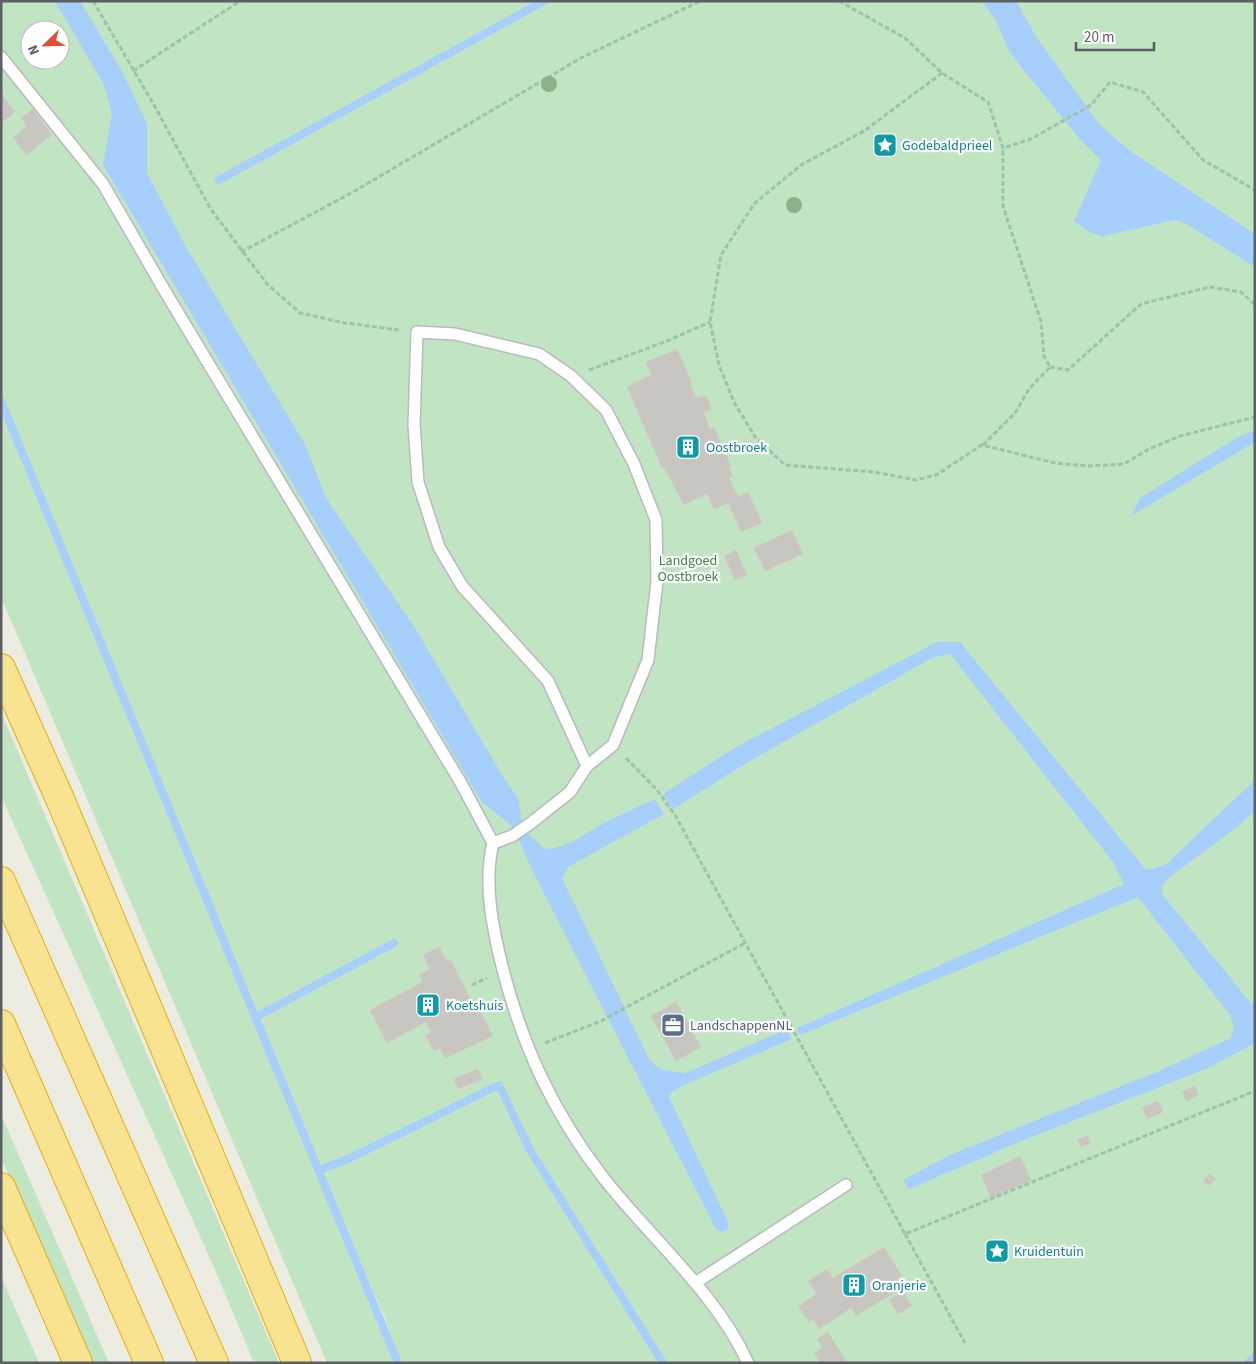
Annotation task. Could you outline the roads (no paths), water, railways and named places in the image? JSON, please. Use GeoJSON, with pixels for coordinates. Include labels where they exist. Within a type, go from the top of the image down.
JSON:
{"type":"FeatureCollection","features":[{"type":"Feature","properties":{"kind":"highway"},"geometry":{"type":"LineString","coordinates":[[1,668],[68,817],[297,1363]]}},
{"type":"Feature","properties":{"kind":"highway"},"geometry":{"type":"LineString","coordinates":[[1,881],[214,1363]]}},
{"type":"Feature","properties":{"kind":"highway"},"geometry":{"type":"LineString","coordinates":[[1,1024],[149,1363]]}},
{"type":"Feature","properties":{"kind":"highway"},"geometry":{"type":"LineString","coordinates":[[1,1187],[78,1363]]}},
{"type":"Feature","properties":{"kind":"lane"},"geometry":{"type":"LineString","coordinates":[[1,57],[103,184],[166,293],[456,775],[493,843],[490,858],[489,886],[498,951],[510,997],[528,1049],[545,1088],[563,1121],[602,1176],[694,1283],[737,1339],[748,1363]]}},
{"type":"Feature","properties":{"kind":"lane"},"geometry":{"type":"LineString","coordinates":[[493,843],[512,836],[570,792],[588,766],[613,745],[648,660],[657,580],[656,520],[634,464],[606,410],[571,376],[540,354],[455,334],[417,332],[414,425],[418,482],[439,547],[462,586],[548,681],[588,766]]}},
{"type":"Feature","properties":{"kind":"lane"},"geometry":{"type":"LineString","coordinates":[[694,1283],[846,1185]]}},
{"type":"Feature","properties":{"kind":"water"},"geometry":{"type":"Polygon","coordinates":[[[55,1],[80,1],[123,73],[147,124],[147,173],[185,245],[306,446],[326,498],[415,628],[505,780],[518,798],[522,820],[529,835],[545,849],[554,848],[568,844],[608,821],[655,799],[664,814],[568,867],[562,878],[649,1059],[661,1070],[686,1073],[787,1029],[792,1039],[686,1084],[672,1092],[669,1097],[729,1224],[727,1230],[721,1232],[716,1229],[534,874],[513,827],[482,802],[103,165],[112,113],[104,85],[70,27],[70,20],[66,20],[55,1]]]}},
{"type":"Feature","properties":{"kind":"water"},"geometry":{"type":"Polygon","coordinates":[[[982,1],[1016,1],[1037,38],[1100,125],[1129,150],[1255,234],[1255,267],[1185,223],[1175,220],[1102,236],[1089,232],[1074,221],[1101,160],[1079,138],[1010,53],[996,21],[982,1]]]}},
{"type":"Feature","properties":{"kind":"water"},"geometry":{"type":"Polygon","coordinates":[[[1255,430],[1255,442],[1131,516],[1140,498],[1238,437],[1255,430]]]}},
{"type":"Feature","properties":{"kind":"water"},"geometry":{"type":"Polygon","coordinates":[[[937,642],[960,642],[1146,870],[1164,866],[1255,780],[1255,811],[1237,827],[1167,879],[1162,887],[1162,894],[1255,1008],[1255,1043],[1208,1068],[1024,1140],[909,1189],[903,1180],[952,1154],[1159,1071],[1231,1038],[1234,1026],[1230,1015],[1138,897],[800,1035],[797,1028],[1124,884],[1113,862],[950,654],[932,658],[750,761],[673,809],[663,794],[736,747],[937,642]]]}},
{"type":"Feature","properties":{"kind":"waterway"},"geometry":{"type":"LineString","coordinates":[[219,180],[544,1]]}},
{"type":"Feature","properties":{"kind":"waterway"},"geometry":{"type":"LineString","coordinates":[[1,401],[398,1363]]}},
{"type":"Feature","properties":{"kind":"waterway"},"geometry":{"type":"LineString","coordinates":[[256,1017],[394,943]]}},
{"type":"Feature","properties":{"kind":"waterway"},"geometry":{"type":"LineString","coordinates":[[319,1170],[348,1159],[499,1085],[530,1150],[663,1363]]}},
{"type":"Feature","properties":{"kind":"waterway"},"geometry":{"type":"LineString","coordinates":[[1248,1363],[1255,1357]]}},
{"type":"Feature","properties":{"kind":"place","name":"Godebaldprieel"},"geometry":{"type":"Point","coordinates":[885,145]}},
{"type":"Feature","properties":{"kind":"place","name":"Oostbroek"},"geometry":{"type":"Point","coordinates":[688,447]}},
{"type":"Feature","properties":{"kind":"place","name":"Koetshuis"},"geometry":{"type":"Point","coordinates":[428,1005]}},
{"type":"Feature","properties":{"kind":"place","name":"LandschappenNL"},"geometry":{"type":"Point","coordinates":[673,1025]}},
{"type":"Feature","properties":{"kind":"place","name":"Kruidentuin"},"geometry":{"type":"Point","coordinates":[997,1251]}},
{"type":"Feature","properties":{"kind":"place","name":"Oranjerie"},"geometry":{"type":"Point","coordinates":[854,1285]}},
{"type":"Feature","properties":{"kind":"park label","name":"Landgoed Oostbroek"},"geometry":{"type":"Point","coordinates":[688,568]}}]}
